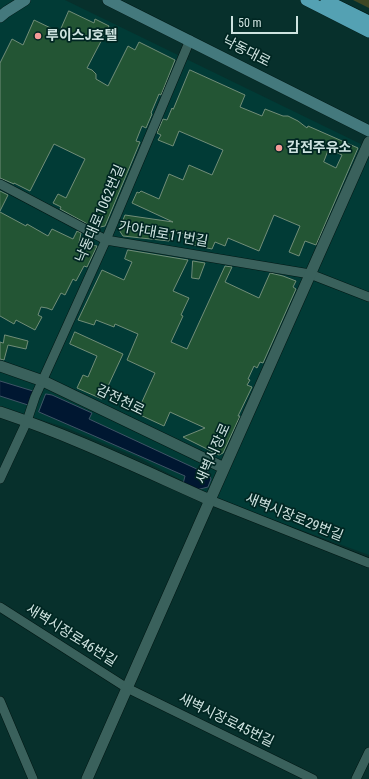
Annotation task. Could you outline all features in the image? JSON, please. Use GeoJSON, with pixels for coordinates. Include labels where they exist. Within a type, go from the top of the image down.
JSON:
{"type":"FeatureCollection","features":[{"type":"Feature","properties":{"kind":"highway"},"geometry":{"type":"LineString","coordinates":[[306,0],[369,32]]}},
{"type":"Feature","properties":{"kind":"highway"},"geometry":{"type":"LineString","coordinates":[[326,0],[369,21]]}},
{"type":"Feature","properties":{"kind":"main road"},"geometry":{"type":"LineString","coordinates":[[0,17],[25,0]]}},
{"type":"Feature","properties":{"kind":"main road","name":"낙동대로"},"geometry":{"type":"LineString","coordinates":[[108,0],[369,131]]}},
{"type":"Feature","properties":{"kind":"street","name":"낙동대로1062번길"},"geometry":{"type":"LineString","coordinates":[[0,479],[27,421],[35,397],[106,240],[190,40]]}},
{"type":"Feature","properties":{"kind":"street","name":"새벽시장로"},"geometry":{"type":"LineString","coordinates":[[87,779],[369,142]]}},
{"type":"Feature","properties":{"kind":"street","name":"가야대로11번길"},"geometry":{"type":"LineString","coordinates":[[0,184],[106,240],[310,274],[369,297]]}},
{"type":"Feature","properties":{"kind":"street","name":"감전천로"},"geometry":{"type":"LineString","coordinates":[[0,366],[43,381],[224,468]]}},
{"type":"Feature","properties":{"kind":"street"},"geometry":{"type":"LineString","coordinates":[[0,412],[82,443],[210,500]]}},
{"type":"Feature","properties":{"kind":"street","name":"새벽시장로29번길"},"geometry":{"type":"LineString","coordinates":[[210,500],[369,563]]}},
{"type":"Feature","properties":{"kind":"street","name":"새벽시장로46번길"},"geometry":{"type":"LineString","coordinates":[[0,607],[127,688]]}},
{"type":"Feature","properties":{"kind":"street","name":"새벽시장로45번길"},"geometry":{"type":"LineString","coordinates":[[127,688],[313,779]]}},
{"type":"Feature","properties":{"kind":"street"},"geometry":{"type":"LineString","coordinates":[[0,701],[33,779]]}},
{"type":"Feature","properties":{"kind":"street"},"geometry":{"type":"LineString","coordinates":[[356,779],[369,752]]}},
{"type":"Feature","properties":{"kind":"shaded area"},"geometry":{"type":"Polygon","coordinates":[[[0,0],[65,0],[369,148],[369,555],[219,500],[139,458],[64,427],[0,407],[0,0]]]}},
{"type":"Feature","properties":{"kind":"shaded area"},"geometry":{"type":"Polygon","coordinates":[[[0,381],[33,391],[28,405],[0,396],[0,381]]]}},
{"type":"Feature","properties":{"kind":"shaded area"},"geometry":{"type":"Polygon","coordinates":[[[46,394],[52,395],[92,413],[89,419],[201,471],[205,465],[211,479],[208,487],[196,490],[183,484],[185,476],[39,412],[46,394]]]}},
{"type":"Feature","properties":{"kind":"green space"},"geometry":{"type":"Polygon","coordinates":[[[353,0],[369,0],[369,8],[353,0]]]}},
{"type":"Feature","properties":{"kind":"building"},"geometry":{"type":"Polygon","coordinates":[[[69,11],[94,23],[95,19],[109,26],[87,68],[96,74],[96,79],[108,86],[128,46],[135,50],[139,42],[175,60],[161,95],[159,94],[146,128],[142,126],[136,141],[140,142],[105,226],[95,228],[60,209],[61,207],[53,203],[58,194],[66,198],[85,159],[54,144],[30,191],[0,178],[0,63],[12,39],[23,45],[34,20],[59,32],[69,11]]]}},
{"type":"Feature","properties":{"kind":"building"},"geometry":{"type":"Polygon","coordinates":[[[190,70],[245,95],[240,107],[262,116],[265,109],[283,116],[288,116],[307,128],[308,126],[358,148],[316,245],[305,241],[299,256],[289,252],[300,226],[274,215],[259,251],[228,238],[225,246],[215,242],[212,249],[193,245],[194,238],[174,230],[169,241],[123,236],[119,230],[125,215],[173,222],[132,203],[137,192],[139,193],[141,191],[159,199],[169,174],[183,180],[189,165],[212,175],[223,150],[179,131],[173,146],[158,140],[161,135],[157,133],[163,119],[167,120],[172,108],[173,109],[190,70]],[[329,149],[324,162],[336,168],[342,155],[329,149]]]}},
{"type":"Feature","properties":{"kind":"building"},"geometry":{"type":"Polygon","coordinates":[[[0,191],[8,195],[0,211],[0,191]]]}},
{"type":"Feature","properties":{"kind":"building"},"geometry":{"type":"Polygon","coordinates":[[[0,212],[26,226],[27,224],[48,236],[52,229],[73,239],[77,231],[81,233],[79,243],[97,246],[87,267],[84,266],[76,281],[73,279],[65,295],[61,293],[52,310],[41,307],[38,315],[42,317],[35,330],[16,320],[14,324],[0,316],[0,212]]]}},
{"type":"Feature","properties":{"kind":"building"},"geometry":{"type":"Polygon","coordinates":[[[128,250],[188,260],[173,291],[189,298],[181,315],[183,316],[171,342],[187,349],[225,266],[232,267],[225,282],[259,298],[270,273],[296,281],[293,287],[296,289],[263,363],[260,362],[257,368],[254,366],[248,379],[250,380],[247,385],[252,387],[223,453],[219,455],[183,437],[205,428],[170,412],[164,426],[138,414],[155,373],[127,360],[138,334],[115,324],[114,327],[96,320],[94,325],[78,320],[102,270],[124,280],[132,262],[125,259],[128,250]]]}},
{"type":"Feature","properties":{"kind":"building"},"geometry":{"type":"Polygon","coordinates":[[[193,261],[205,263],[199,279],[192,278],[193,261]]]}},
{"type":"Feature","properties":{"kind":"building"},"geometry":{"type":"Polygon","coordinates":[[[75,332],[123,354],[102,399],[77,388],[83,375],[88,377],[97,356],[70,344],[75,332]]]}},
{"type":"Feature","properties":{"kind":"building"},"geometry":{"type":"Polygon","coordinates":[[[5,335],[28,341],[26,349],[8,345],[4,360],[0,359],[0,342],[3,343],[5,335]]]}},
{"type":"Feature","properties":{"kind":"place","name":"루이스J호텔"},"geometry":{"type":"Point","coordinates":[38,36]}},
{"type":"Feature","properties":{"kind":"place","name":"감전주유소"},"geometry":{"type":"Point","coordinates":[279,148]}}]}
